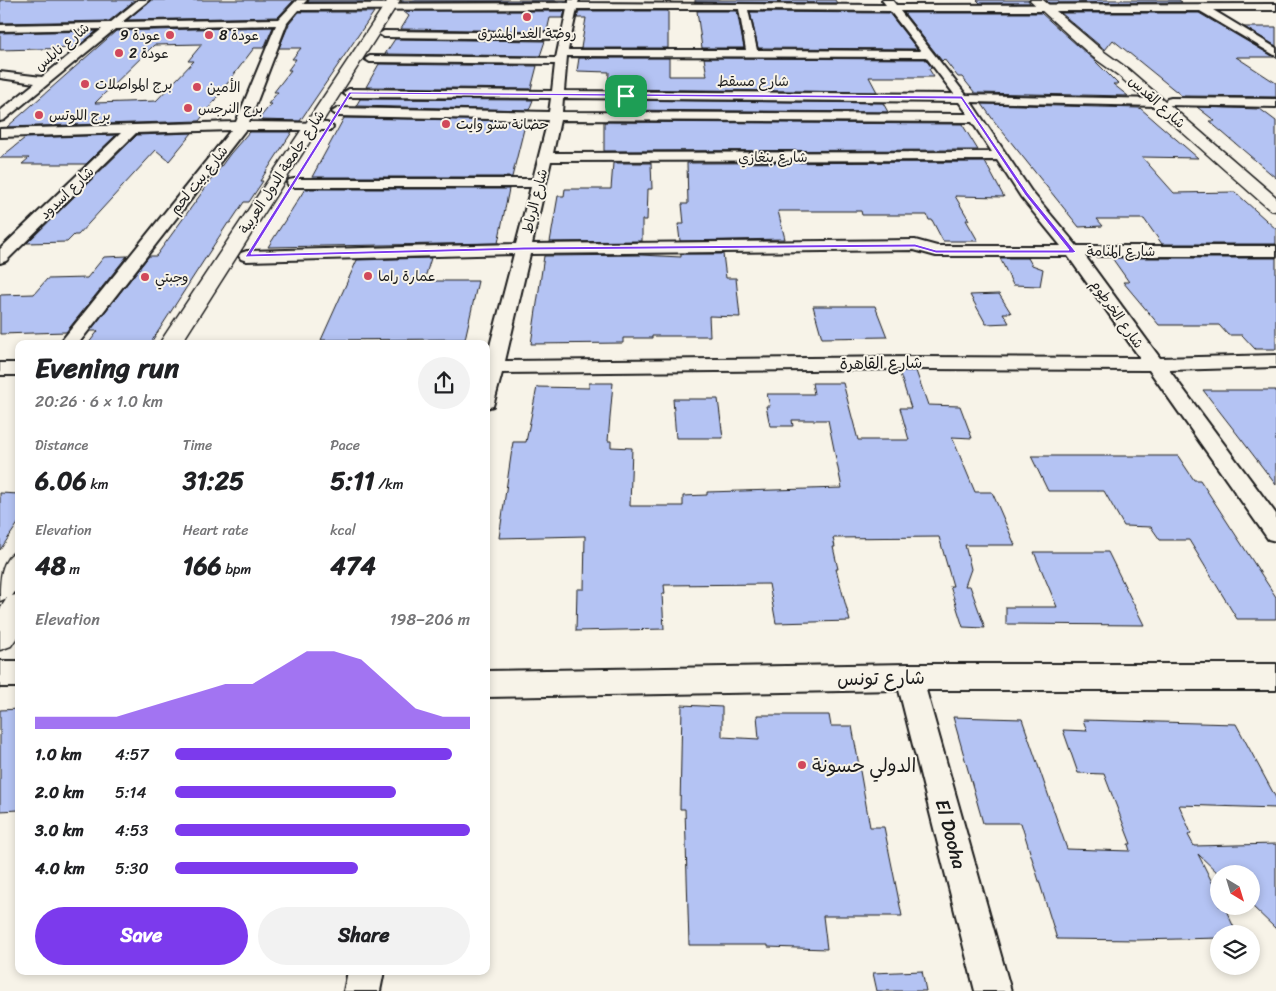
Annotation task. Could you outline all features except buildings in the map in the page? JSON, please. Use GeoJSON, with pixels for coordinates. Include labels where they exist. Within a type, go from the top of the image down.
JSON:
{"type":"FeatureCollection","features":[{"type":"Feature","properties":{"kind":"main road","name":"شارع جامعة الدول العربية"},"geometry":{"type":"LineString","coordinates":[[268,224],[294,183],[318,127],[338,112],[384,34],[397,3]]}},
{"type":"Feature","properties":{"kind":"main road","name":"شارع جامعة الدول العربية"},"geometry":{"type":"LineString","coordinates":[[173,340],[318,127],[397,3]]}},
{"type":"Feature","properties":{"kind":"main road","name":"شارع القدس"},"geometry":{"type":"LineString","coordinates":[[1049,4],[1164,102],[1276,206]]}},
{"type":"Feature","properties":{"kind":"main road","name":"شارع القدس"},"geometry":{"type":"LineString","coordinates":[[1164,102],[1276,188]]}},
{"type":"Feature","properties":{"kind":"main road","name":"شارع جامعة الدول العربية"},"geometry":{"type":"LineString","coordinates":[[237,272],[258,240]]}},
{"type":"Feature","properties":{"kind":"main road"},"geometry":{"type":"LineString","coordinates":[[0,588],[15,567]]}},
{"type":"Feature","properties":{"kind":"main road"},"geometry":{"type":"LineString","coordinates":[[0,636],[15,614]]}},
{"type":"Feature","properties":{"kind":"street","name":"شارع نابلس"},"geometry":{"type":"LineString","coordinates":[[0,117],[144,0]]}},
{"type":"Feature","properties":{"kind":"street"},"geometry":{"type":"LineString","coordinates":[[299,3],[574,3],[743,6],[1049,4],[1202,8],[1276,7]]}},
{"type":"Feature","properties":{"kind":"street","name":"شارع بيت لحم"},"geometry":{"type":"LineString","coordinates":[[71,340],[241,126],[282,22],[299,3]]}},
{"type":"Feature","properties":{"kind":"street","name":"شارع الرباط"},"geometry":{"type":"LineString","coordinates":[[490,368],[524,249],[546,157],[555,116],[562,57],[574,3]]}},
{"type":"Feature","properties":{"kind":"street","name":"شارع الخرطوم"},"geometry":{"type":"LineString","coordinates":[[890,4],[962,98],[1026,194],[1073,252],[1276,532]]}},
{"type":"Feature","properties":{"kind":"street"},"geometry":{"type":"LineString","coordinates":[[743,6],[752,53]]}},
{"type":"Feature","properties":{"kind":"street"},"geometry":{"type":"LineString","coordinates":[[1202,8],[1276,53]]}},
{"type":"Feature","properties":{"kind":"street"},"geometry":{"type":"LineString","coordinates":[[1259,8],[1276,17]]}},
{"type":"Feature","properties":{"kind":"street"},"geometry":{"type":"LineString","coordinates":[[0,28],[282,22]]}},
{"type":"Feature","properties":{"kind":"street"},"geometry":{"type":"LineString","coordinates":[[1230,25],[1248,24]]}},
{"type":"Feature","properties":{"kind":"street"},"geometry":{"type":"LineString","coordinates":[[384,34],[566,36]]}},
{"type":"Feature","properties":{"kind":"street"},"geometry":{"type":"LineString","coordinates":[[370,59],[752,53],[928,54]]}},
{"type":"Feature","properties":{"kind":"street"},"geometry":{"type":"LineString","coordinates":[[0,75],[45,81]]}},
{"type":"Feature","properties":{"kind":"street","name":"شارع مسقط"},"geometry":{"type":"LineString","coordinates":[[349,93],[962,98],[1276,103]]}},
{"type":"Feature","properties":{"kind":"street"},"geometry":{"type":"LineString","coordinates":[[338,112],[555,116],[974,118]]}},
{"type":"Feature","properties":{"kind":"street"},"geometry":{"type":"LineString","coordinates":[[0,132],[241,126],[318,127]]}},
{"type":"Feature","properties":{"kind":"street","name":"شارع اسدود"},"geometry":{"type":"LineString","coordinates":[[0,258],[133,129]]}},
{"type":"Feature","properties":{"kind":"street","name":"شارع بنغازي"},"geometry":{"type":"LineString","coordinates":[[546,157],[1000,156]]}},
{"type":"Feature","properties":{"kind":"street"},"geometry":{"type":"LineString","coordinates":[[294,183],[539,183]]}},
{"type":"Feature","properties":{"kind":"street","name":"شارع المنامة"},"geometry":{"type":"LineString","coordinates":[[247,256],[524,249],[915,245],[936,252],[1276,251]]}},
{"type":"Feature","properties":{"kind":"street","name":"شارع القاهرة"},"geometry":{"type":"LineString","coordinates":[[490,368],[916,363],[1153,364],[1276,361]]}},
{"type":"Feature","properties":{"kind":"street"},"geometry":{"type":"LineString","coordinates":[[0,369],[15,368]]}},
{"type":"Feature","properties":{"kind":"street"},"geometry":{"type":"LineString","coordinates":[[0,674],[15,674]]}},
{"type":"Feature","properties":{"kind":"street","name":"شارع تونس"},"geometry":{"type":"LineString","coordinates":[[490,684],[909,677],[1276,677]]}},
{"type":"Feature","properties":{"kind":"street","name":"El Dooha"},"geometry":{"type":"LineString","coordinates":[[909,677],[993,991]]}},
{"type":"Feature","properties":{"kind":"street"},"geometry":{"type":"LineString","coordinates":[[362,991],[365,975]]}},
{"type":"Feature","properties":{"kind":"place","name":"روضة الغد المشرق"},"geometry":{"type":"Point","coordinates":[527,17]}},
{"type":"Feature","properties":{"kind":"place","name":"عودة 9"},"geometry":{"type":"Point","coordinates":[170,35]}},
{"type":"Feature","properties":{"kind":"place","name":"عودة 8"},"geometry":{"type":"Point","coordinates":[209,35]}},
{"type":"Feature","properties":{"kind":"place","name":"عودة 2"},"geometry":{"type":"Point","coordinates":[119,53]}},
{"type":"Feature","properties":{"kind":"place","name":"برج المواصلات"},"geometry":{"type":"Point","coordinates":[85,84]}},
{"type":"Feature","properties":{"kind":"place","name":"الأمين"},"geometry":{"type":"Point","coordinates":[197,87]}},
{"type":"Feature","properties":{"kind":"place","name":"برج النرجس"},"geometry":{"type":"Point","coordinates":[188,108]}},
{"type":"Feature","properties":{"kind":"place","name":"برج اللوتس"},"geometry":{"type":"Point","coordinates":[39,115]}},
{"type":"Feature","properties":{"kind":"place","name":"حضانة سنو وايت"},"geometry":{"type":"Point","coordinates":[446,124]}},
{"type":"Feature","properties":{"kind":"place","name":"عمارة راما"},"geometry":{"type":"Point","coordinates":[368,276]}},
{"type":"Feature","properties":{"kind":"place","name":"وجبتي"},"geometry":{"type":"Point","coordinates":[145,277]}},
{"type":"Feature","properties":{"kind":"place","name":"الدولي حسونة"},"geometry":{"type":"Point","coordinates":[802,765]}},
{"type":"Feature","properties":{"kind":"route"},"geometry":{"type":"LineString","coordinates":[[349,93],[626,96],[962,98],[1026,194],[1073,252],[936,252],[915,245],[524,249],[247,256],[349,93]]}}]}
